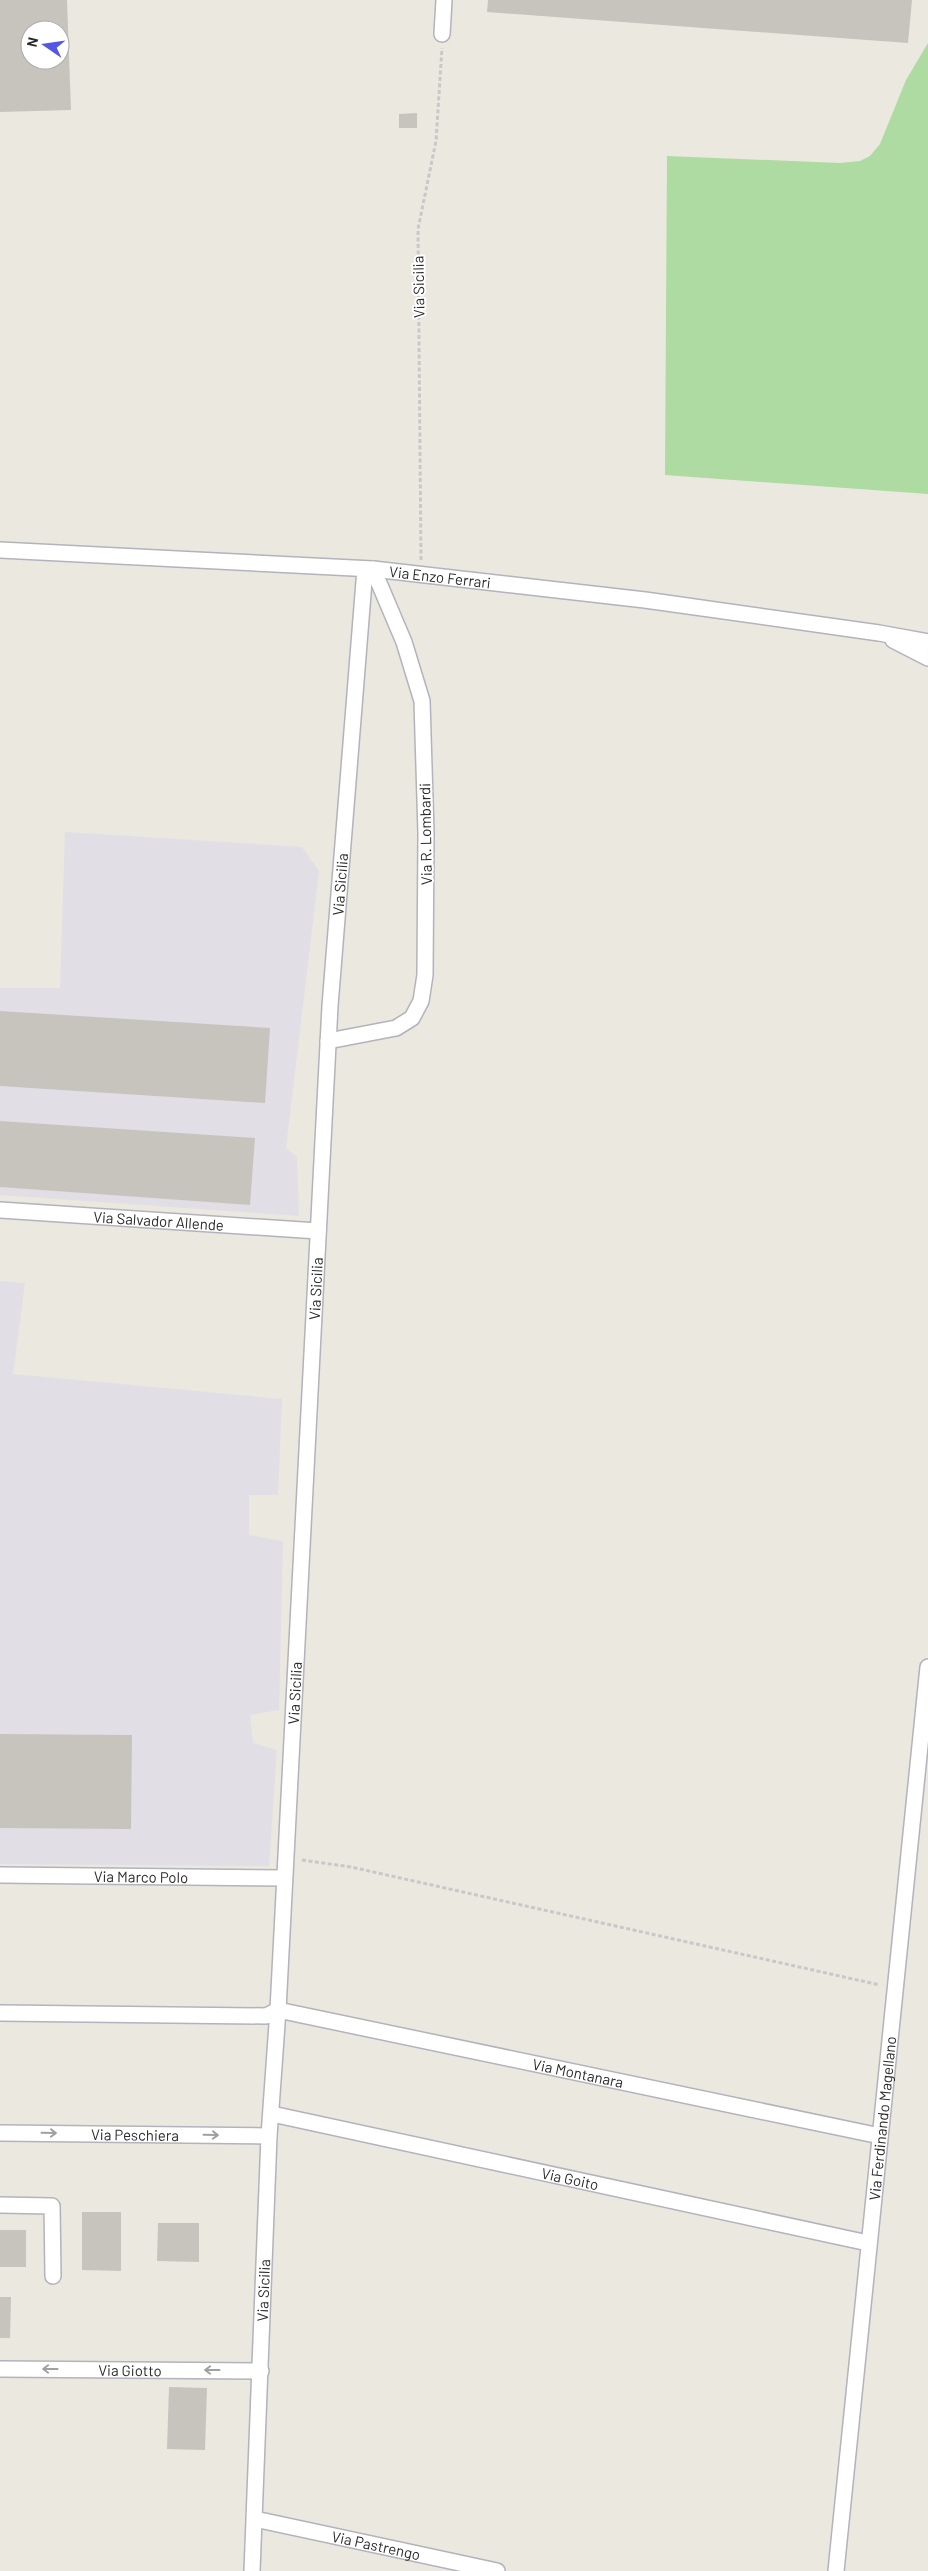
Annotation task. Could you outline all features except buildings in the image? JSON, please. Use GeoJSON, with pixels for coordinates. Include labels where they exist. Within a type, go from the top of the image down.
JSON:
{"type":"FeatureCollection","features":[{"type":"Feature","properties":{"kind":"street"},"geometry":{"type":"LineString","coordinates":[[442,34],[444,0]]}},
{"type":"Feature","properties":{"kind":"street","name":"Via Enzo Ferrari"},"geometry":{"type":"LineString","coordinates":[[0,550],[304,564],[369,569],[645,600],[879,633],[928,642]]}},
{"type":"Feature","properties":{"kind":"street","name":"Via R. Lombardi"},"geometry":{"type":"LineString","coordinates":[[328,1041],[396,1028],[412,1018],[421,1001],[425,975],[426,833],[422,701],[404,642],[369,569]]}},
{"type":"Feature","properties":{"kind":"street","name":"Via Sicilia"},"geometry":{"type":"LineString","coordinates":[[252,2571],[269,2136],[278,2010],[328,1041],[369,569]]}},
{"type":"Feature","properties":{"kind":"street","name":"Via Enzo Ferrari"},"geometry":{"type":"LineString","coordinates":[[879,633],[928,658]]}},
{"type":"Feature","properties":{"kind":"street","name":"Via Salvador Allende"},"geometry":{"type":"LineString","coordinates":[[0,1210],[318,1231]]}},
{"type":"Feature","properties":{"kind":"street","name":"Via Ferdinando Magellano"},"geometry":{"type":"LineString","coordinates":[[836,2571],[928,1667]]}},
{"type":"Feature","properties":{"kind":"street","name":"Via Marco Polo"},"geometry":{"type":"LineString","coordinates":[[0,1875],[284,1878]]}},
{"type":"Feature","properties":{"kind":"street"},"geometry":{"type":"LineString","coordinates":[[0,2013],[266,2016],[278,2010]]}},
{"type":"Feature","properties":{"kind":"street","name":"Via Montanara"},"geometry":{"type":"LineString","coordinates":[[278,2010],[880,2136]]}},
{"type":"Feature","properties":{"kind":"street","name":"Via Goito"},"geometry":{"type":"LineString","coordinates":[[272,2114],[868,2243]]}},
{"type":"Feature","properties":{"kind":"street","name":"Via Peschiera"},"geometry":{"type":"LineString","coordinates":[[0,2133],[269,2136]]}},
{"type":"Feature","properties":{"kind":"street"},"geometry":{"type":"LineString","coordinates":[[0,2205],[52,2206],[53,2276]]}},
{"type":"Feature","properties":{"kind":"street","name":"Via Giotto"},"geometry":{"type":"LineString","coordinates":[[0,2369],[261,2371]]}},
{"type":"Feature","properties":{"kind":"street","name":"Via Pastrengo"},"geometry":{"type":"LineString","coordinates":[[255,2519],[496,2571]]}},
{"type":"Feature","properties":{"kind":"path","name":"Via Sicilia"},"geometry":{"type":"LineString","coordinates":[[421,575],[418,229],[436,141],[442,34]]}},
{"type":"Feature","properties":{"kind":"path"},"geometry":{"type":"LineString","coordinates":[[285,1858],[351,1867],[895,1988]]}},
{"type":"Feature","properties":{"kind":"shaded area"},"geometry":{"type":"Polygon","coordinates":[[[65,832],[302,847],[319,871],[286,1148],[297,1157],[299,1216],[0,1195],[0,988],[60,988],[65,832]]]}},
{"type":"Feature","properties":{"kind":"shaded area"},"geometry":{"type":"Polygon","coordinates":[[[0,1281],[25,1283],[13,1374],[282,1399],[278,1495],[249,1495],[249,1535],[283,1541],[279,1710],[250,1715],[253,1743],[277,1750],[269,1866],[0,1864],[0,1281]]]}},
{"type":"Feature","properties":{"kind":"green space"},"geometry":{"type":"Polygon","coordinates":[[[928,43],[928,494],[665,475],[667,156],[840,163],[860,161],[870,156],[880,144],[906,80],[928,43]]]}}]}
